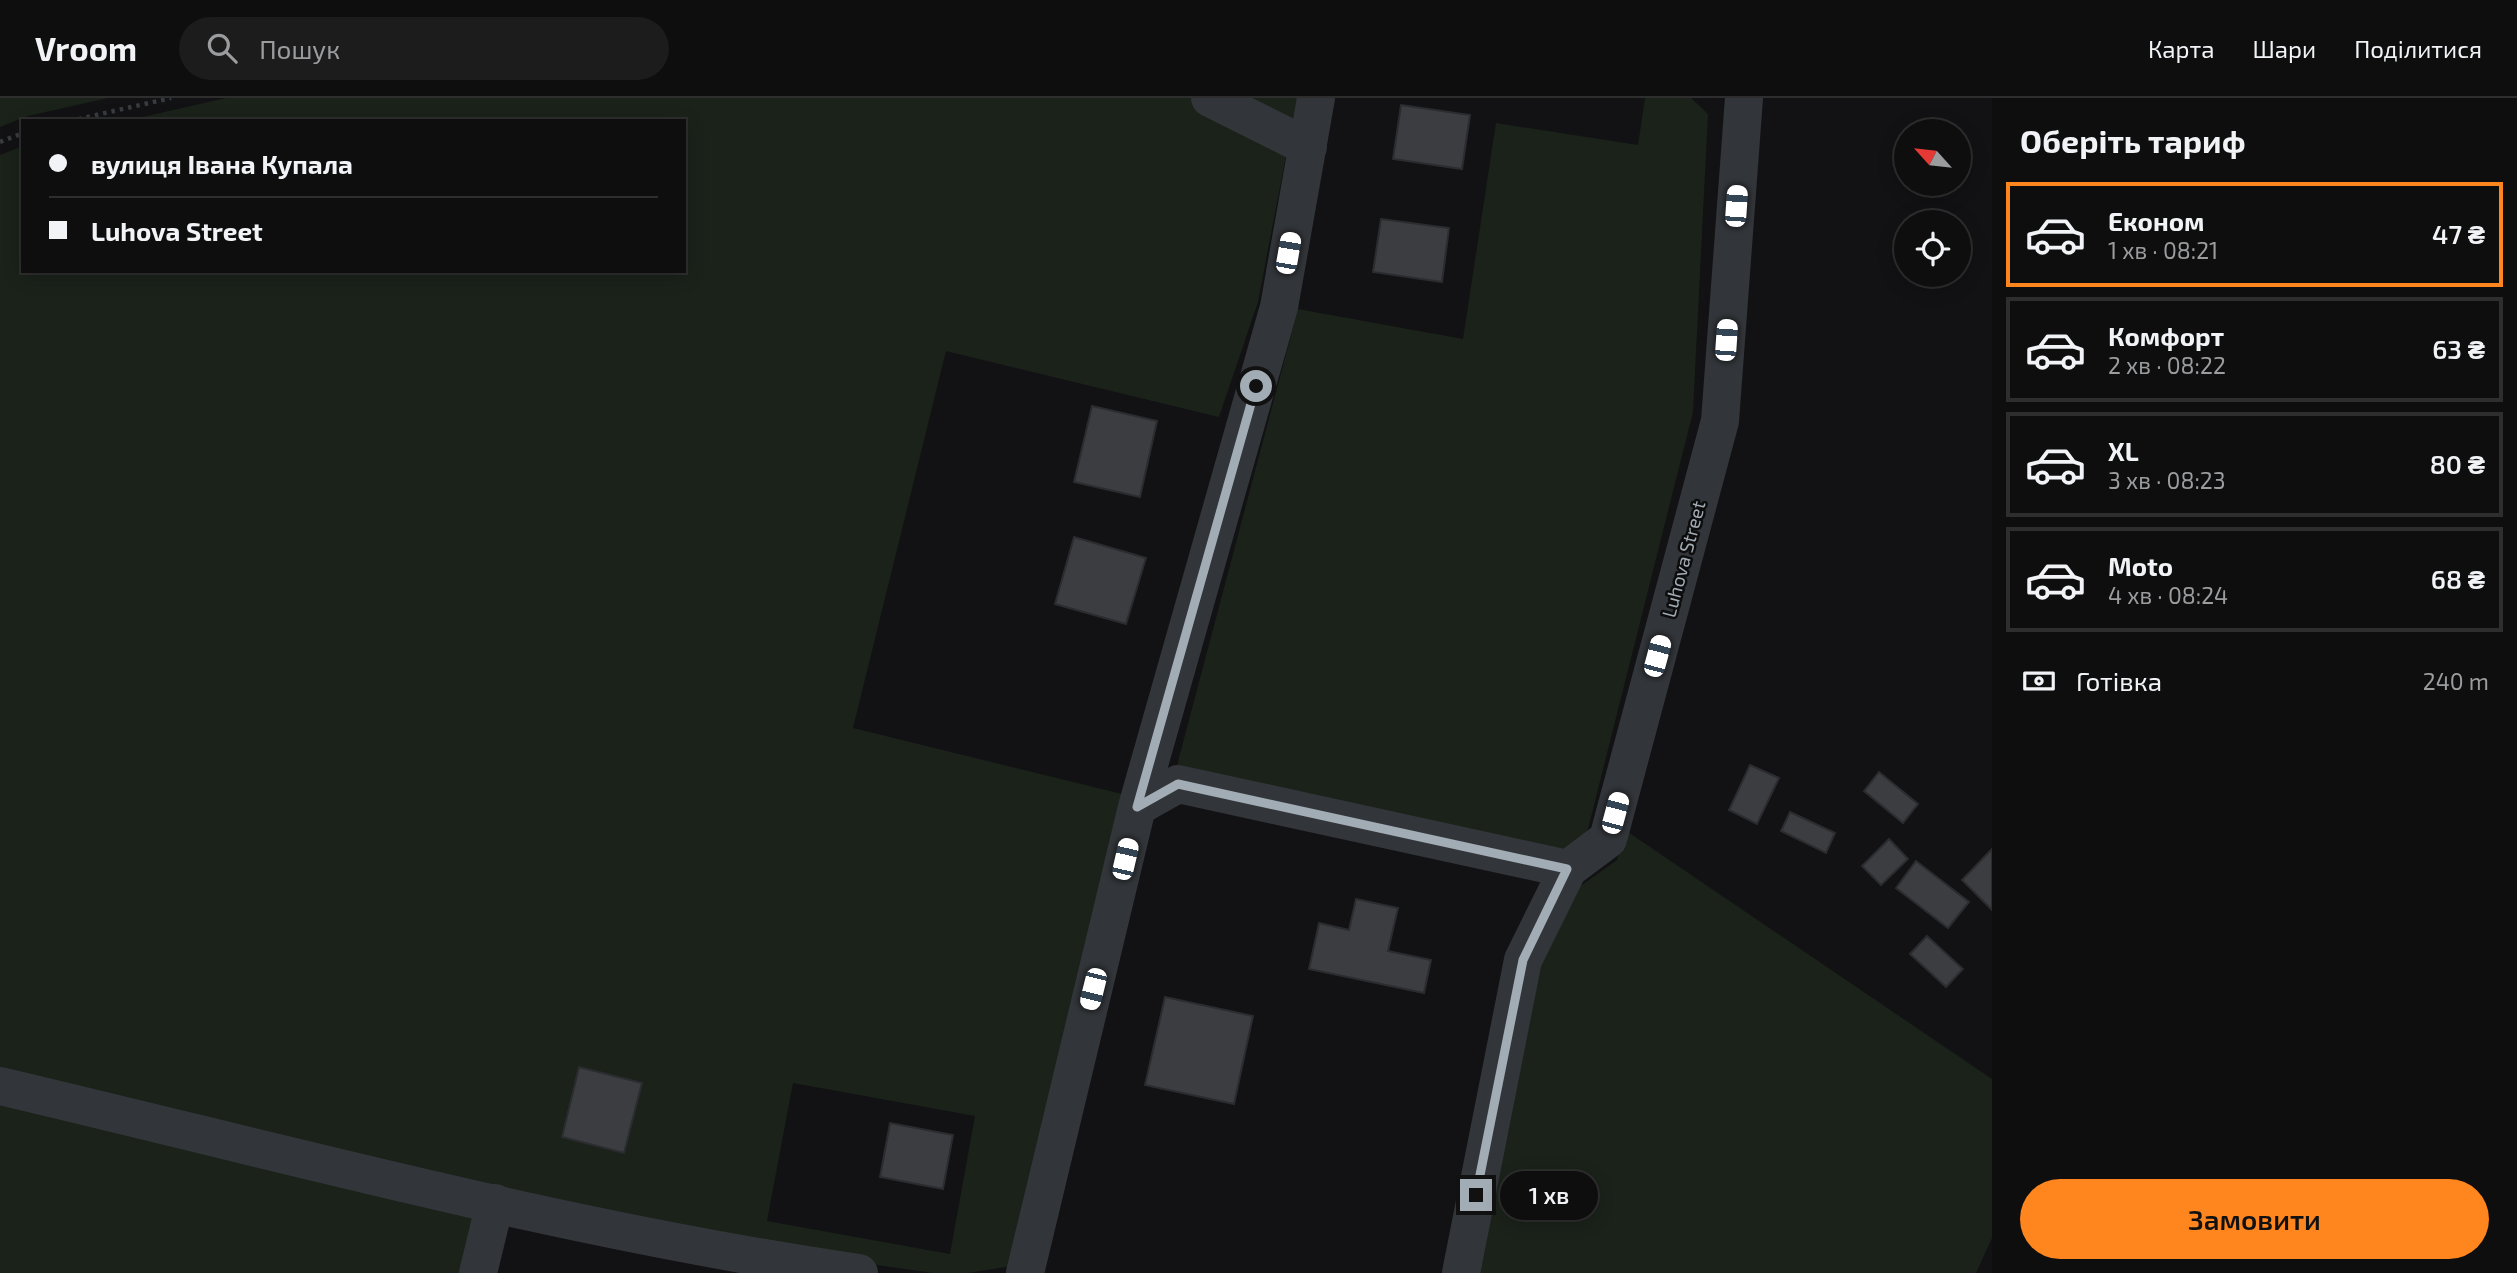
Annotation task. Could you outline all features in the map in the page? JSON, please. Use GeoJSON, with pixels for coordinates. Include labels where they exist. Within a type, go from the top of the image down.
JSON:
{"type":"FeatureCollection","features":[{"type":"Feature","properties":{"kind":"street"},"geometry":{"type":"LineString","coordinates":[[1210,98],[1308,147]]}},
{"type":"Feature","properties":{"kind":"street"},"geometry":{"type":"LineString","coordinates":[[1024,1273],[1137,807],[1279,307],[1317,98]]}},
{"type":"Feature","properties":{"kind":"street","name":"Luhova Street"},"geometry":{"type":"LineString","coordinates":[[1461,1273],[1523,960],[1567,869],[1608,839],[1720,421],[1744,98]]}},
{"type":"Feature","properties":{"kind":"street"},"geometry":{"type":"LineString","coordinates":[[1137,807],[1178,784],[1567,869]]}},
{"type":"Feature","properties":{"kind":"street"},"geometry":{"type":"LineString","coordinates":[[0,1086],[495,1203],[761,1259],[859,1273]]}},
{"type":"Feature","properties":{"kind":"street"},"geometry":{"type":"LineString","coordinates":[[478,1273],[495,1203]]}},
{"type":"Feature","properties":{"kind":"path"},"geometry":{"type":"LineString","coordinates":[[79,119],[171,98]]}},
{"type":"Feature","properties":{"kind":"path"},"geometry":{"type":"LineString","coordinates":[[0,142],[21,134]]}},
{"type":"Feature","properties":{"kind":"shaded area"},"geometry":{"type":"Polygon","coordinates":[[[0,98],[108,98],[28,116],[0,127],[0,98]]]}},
{"type":"Feature","properties":{"kind":"shaded area"},"geometry":{"type":"Polygon","coordinates":[[[226,98],[1297,98],[1258,302],[1219,417],[946,351],[853,728],[1126,795],[1012,1266],[968,1273],[933,1273],[764,1249],[0,1075],[0,155],[21,147],[21,273],[686,273],[686,119],[134,119],[226,98]],[[793,1083],[767,1221],[950,1254],[975,1116],[793,1083]]]}},
{"type":"Feature","properties":{"kind":"shaded area"},"geometry":{"type":"Polygon","coordinates":[[[1645,98],[1691,98],[1708,114],[1693,412],[1587,833],[1561,854],[1176,769],[1298,309],[1463,339],[1496,123],[1638,145],[1645,98]]]}},
{"type":"Feature","properties":{"kind":"shaded area"},"geometry":{"type":"Polygon","coordinates":[[[1625,830],[1992,1079],[1992,1238],[1976,1273],[1476,1273],[1538,966],[1579,887],[1617,860],[1625,830]]]}},
{"type":"Feature","properties":{"kind":"shaded area"},"geometry":{"type":"Polygon","coordinates":[[[0,1096],[482,1211],[468,1273],[0,1273],[0,1096]]]}},
{"type":"Feature","properties":{"kind":"building"},"geometry":{"type":"Polygon","coordinates":[[[1401,105],[1470,115],[1462,169],[1393,159],[1401,105]]]}},
{"type":"Feature","properties":{"kind":"building"},"geometry":{"type":"Polygon","coordinates":[[[1381,219],[1449,228],[1442,282],[1373,272],[1381,219]]]}},
{"type":"Feature","properties":{"kind":"building"},"geometry":{"type":"Polygon","coordinates":[[[1092,406],[1157,421],[1140,497],[1074,482],[1092,406]]]}},
{"type":"Feature","properties":{"kind":"building"},"geometry":{"type":"Polygon","coordinates":[[[1074,537],[1146,558],[1126,624],[1055,604],[1074,537]]]}},
{"type":"Feature","properties":{"kind":"building"},"geometry":{"type":"Polygon","coordinates":[[[1750,765],[1779,778],[1757,824],[1729,810],[1750,765]]]}},
{"type":"Feature","properties":{"kind":"building"},"geometry":{"type":"Polygon","coordinates":[[[1879,772],[1918,804],[1903,823],[1864,791],[1879,772]]]}},
{"type":"Feature","properties":{"kind":"building"},"geometry":{"type":"Polygon","coordinates":[[[1790,812],[1835,833],[1826,853],[1781,831],[1790,812]]]}},
{"type":"Feature","properties":{"kind":"building"},"geometry":{"type":"Polygon","coordinates":[[[1889,839],[1908,859],[1881,885],[1862,866],[1889,839]]]}},
{"type":"Feature","properties":{"kind":"building"},"geometry":{"type":"Polygon","coordinates":[[[1992,849],[1992,910],[1962,880],[1992,849]]]}},
{"type":"Feature","properties":{"kind":"building"},"geometry":{"type":"Polygon","coordinates":[[[1916,861],[1969,902],[1948,928],[1896,888],[1916,861]]]}},
{"type":"Feature","properties":{"kind":"building"},"geometry":{"type":"Polygon","coordinates":[[[1356,899],[1398,908],[1388,951],[1431,960],[1424,993],[1309,969],[1319,923],[1349,930],[1356,899]]]}},
{"type":"Feature","properties":{"kind":"building"},"geometry":{"type":"Polygon","coordinates":[[[1927,936],[1963,969],[1946,987],[1910,954],[1927,936]]]}},
{"type":"Feature","properties":{"kind":"building"},"geometry":{"type":"Polygon","coordinates":[[[1165,997],[1253,1016],[1234,1104],[1145,1085],[1165,997]]]}},
{"type":"Feature","properties":{"kind":"building"},"geometry":{"type":"Polygon","coordinates":[[[579,1067],[642,1083],[624,1153],[562,1137],[579,1067]]]}},
{"type":"Feature","properties":{"kind":"building"},"geometry":{"type":"Polygon","coordinates":[[[890,1123],[953,1135],[943,1189],[880,1177],[890,1123]]]}},
{"type":"Feature","properties":{"kind":"route"},"geometry":{"type":"LineString","coordinates":[[1256,386],[1137,807],[1178,784],[1567,869],[1523,960],[1476,1195]]}}]}
